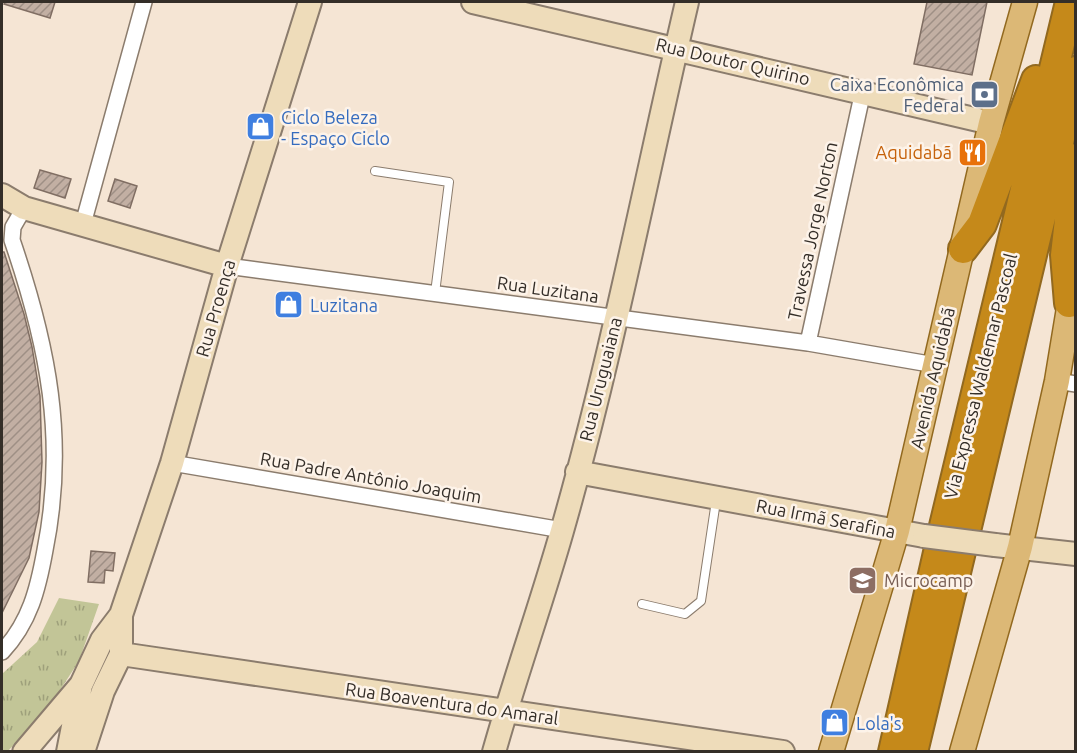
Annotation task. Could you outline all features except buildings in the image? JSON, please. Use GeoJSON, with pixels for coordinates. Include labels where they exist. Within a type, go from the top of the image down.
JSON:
{"type":"FeatureCollection","features":[{"type":"Feature","properties":{"kind":"highway"},"geometry":{"type":"LineString","coordinates":[[963,249],[981,224],[1049,45],[1067,14]]}},
{"type":"Feature","properties":{"kind":"highway","name":"Via Expressa Waldemar Pascoal"},"geometry":{"type":"LineString","coordinates":[[893,752],[947,514],[1067,14]]}},
{"type":"Feature","properties":{"kind":"highway","name":"Via Expressa Waldemar Pascoal"},"geometry":{"type":"LineString","coordinates":[[913,752],[1076,70]]}},
{"type":"Feature","properties":{"kind":"highway"},"geometry":{"type":"LineString","coordinates":[[1070,303],[1065,255],[1076,158]]}},
{"type":"Feature","properties":{"kind":"main road","name":"Rua Proença"},"geometry":{"type":"LineString","coordinates":[[71,741],[103,691],[121,654],[121,615],[172,463],[227,266],[310,2]]}},
{"type":"Feature","properties":{"kind":"main road","name":"Rua Doutor Quirino"},"geometry":{"type":"LineString","coordinates":[[473,2],[991,123]]}},
{"type":"Feature","properties":{"kind":"main road","name":"Rua Uruguaiana"},"geometry":{"type":"LineString","coordinates":[[494,752],[562,530],[577,472],[616,318],[687,2]]}},
{"type":"Feature","properties":{"kind":"main road","name":"Avenida Aquidabã"},"geometry":{"type":"LineString","coordinates":[[831,752],[897,531],[991,123],[1025,2]]}},
{"type":"Feature","properties":{"kind":"main road"},"geometry":{"type":"LineString","coordinates":[[2,195],[24,208],[227,266]]}},
{"type":"Feature","properties":{"kind":"main road"},"geometry":{"type":"LineString","coordinates":[[962,752],[1066,382],[1070,303],[1076,274]]}},
{"type":"Feature","properties":{"kind":"main road","name":"Rua Irmã Serafina"},"geometry":{"type":"LineString","coordinates":[[577,472],[924,536],[1076,554]]}},
{"type":"Feature","properties":{"kind":"main road","name":"Rua Proença"},"geometry":{"type":"LineString","coordinates":[[71,741],[81,685],[102,640],[121,615]]}},
{"type":"Feature","properties":{"kind":"main road","name":"Rua Boaventura do Amaral"},"geometry":{"type":"LineString","coordinates":[[121,654],[783,752]]}},
{"type":"Feature","properties":{"kind":"main road"},"geometry":{"type":"LineString","coordinates":[[24,752],[81,685]]}},
{"type":"Feature","properties":{"kind":"main road","name":"Rua Proença"},"geometry":{"type":"LineString","coordinates":[[83,752],[103,691]]}},
{"type":"Feature","properties":{"kind":"main road"},"geometry":{"type":"LineString","coordinates":[[50,752],[71,741]]}},
{"type":"Feature","properties":{"kind":"street"},"geometry":{"type":"LineString","coordinates":[[83,224],[144,2]]}},
{"type":"Feature","properties":{"kind":"street","name":"Travessa Jorge Norton"},"geometry":{"type":"LineString","coordinates":[[808,343],[863,92]]}},
{"type":"Feature","properties":{"kind":"street"},"geometry":{"type":"LineString","coordinates":[[2,652],[18,635],[30,612],[39,586],[54,506],[56,454],[52,401],[40,333],[12,240],[13,227],[24,208]]}},
{"type":"Feature","properties":{"kind":"street","name":"Rua Luzitana"},"geometry":{"type":"LineString","coordinates":[[227,266],[808,343],[934,365]]}},
{"type":"Feature","properties":{"kind":"street","name":"Rua Padre Antônio Joaquim"},"geometry":{"type":"LineString","coordinates":[[172,463],[562,530]]}},
{"type":"Feature","properties":{"kind":"lane"},"geometry":{"type":"LineString","coordinates":[[375,171],[449,182],[435,293]]}},
{"type":"Feature","properties":{"kind":"lane"},"geometry":{"type":"LineString","coordinates":[[642,604],[685,614],[701,601],[716,497]]}},
{"type":"Feature","properties":{"kind":"green space"},"geometry":{"type":"Polygon","coordinates":[[[59,598],[99,604],[79,661],[49,707],[8,751],[2,752],[2,674],[37,642],[59,598]]]}},
{"type":"Feature","properties":{"kind":"place","name":"Caixa Econômica Federal"},"geometry":{"type":"Point","coordinates":[985,94]}},
{"type":"Feature","properties":{"kind":"place","name":"Ciclo Beleza - Espaço Ciclo"},"geometry":{"type":"Point","coordinates":[260,127]}},
{"type":"Feature","properties":{"kind":"place","name":"Aquidabã"},"geometry":{"type":"Point","coordinates":[973,152]}},
{"type":"Feature","properties":{"kind":"place","name":"Luzitana"},"geometry":{"type":"Point","coordinates":[289,305]}},
{"type":"Feature","properties":{"kind":"place","name":"Microcamp"},"geometry":{"type":"Point","coordinates":[863,580]}},
{"type":"Feature","properties":{"kind":"place","name":"Lola's"},"geometry":{"type":"Point","coordinates":[835,723]}}]}
